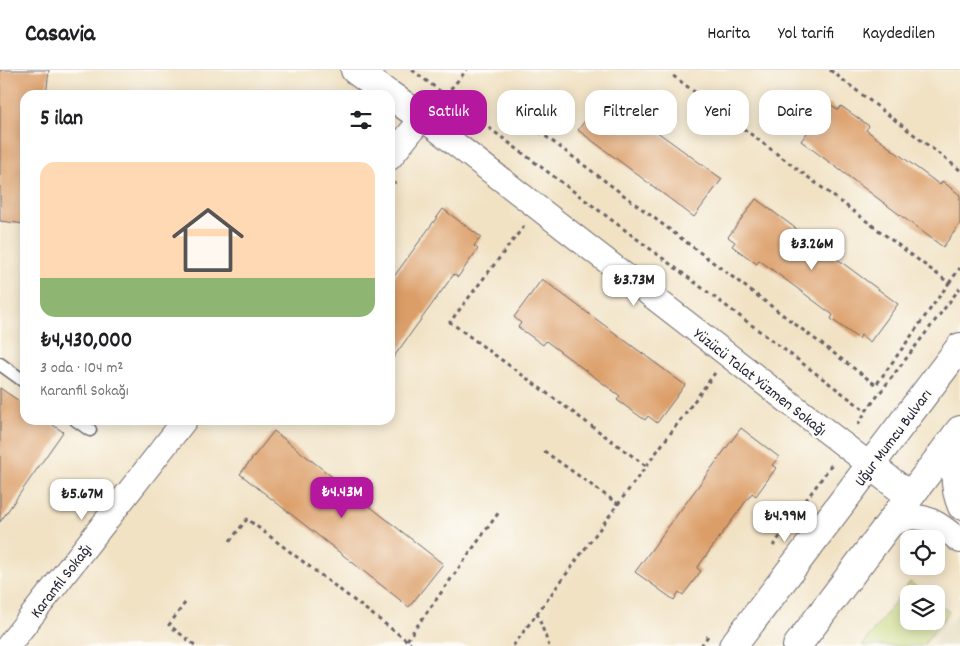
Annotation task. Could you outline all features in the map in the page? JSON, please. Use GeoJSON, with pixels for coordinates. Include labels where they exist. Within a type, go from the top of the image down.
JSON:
{"type":"FeatureCollection","features":[{"type":"Feature","properties":{"kind":"main road","name":"Yüzücü Talat Yüzmen Sokağı"},"geometry":{"type":"LineString","coordinates":[[355,70],[383,90]]}},
{"type":"Feature","properties":{"kind":"main road","name":"Yüzücü Talat Yüzmen Sokağı"},"geometry":{"type":"LineString","coordinates":[[395,99],[410,109]]}},
{"type":"Feature","properties":{"kind":"main road","name":"Uğur Mumcu Bulvarı"},"geometry":{"type":"LineString","coordinates":[[723,638],[870,466],[960,347]]}},
{"type":"Feature","properties":{"kind":"main road"},"geometry":{"type":"LineString","coordinates":[[796,646],[960,430]]}},
{"type":"Feature","properties":{"kind":"main road"},"geometry":{"type":"LineString","coordinates":[[870,466],[910,496]]}},
{"type":"Feature","properties":{"kind":"street"},"geometry":{"type":"LineString","coordinates":[[395,152],[410,133]]}},
{"type":"Feature","properties":{"kind":"street","name":"Yüzücü Talat Yüzmen Sokağı"},"geometry":{"type":"LineString","coordinates":[[444,135],[870,466]]}},
{"type":"Feature","properties":{"kind":"street","name":"Karanfil Sokağı"},"geometry":{"type":"LineString","coordinates":[[8,646],[181,425]]}},
{"type":"Feature","properties":{"kind":"street"},"geometry":{"type":"LineString","coordinates":[[960,434],[954,459],[953,474],[960,507]]}},
{"type":"Feature","properties":{"kind":"street"},"geometry":{"type":"LineString","coordinates":[[886,527],[904,519],[924,518],[933,520],[960,541]]}},
{"type":"Feature","properties":{"kind":"lane"},"geometry":{"type":"LineString","coordinates":[[0,364],[20,378]]}},
{"type":"Feature","properties":{"kind":"lane"},"geometry":{"type":"LineString","coordinates":[[83,425],[90,430]]}},
{"type":"Feature","properties":{"kind":"path"},"geometry":{"type":"LineString","coordinates":[[412,70],[439,90]]}},
{"type":"Feature","properties":{"kind":"path"},"geometry":{"type":"LineString","coordinates":[[450,90],[467,70]]}},
{"type":"Feature","properties":{"kind":"path"},"geometry":{"type":"LineString","coordinates":[[830,70],[960,170]]}},
{"type":"Feature","properties":{"kind":"path"},"geometry":{"type":"LineString","coordinates":[[672,75],[949,283]]}},
{"type":"Feature","properties":{"kind":"path"},"geometry":{"type":"LineString","coordinates":[[487,126],[866,411]]}},
{"type":"Feature","properties":{"kind":"path"},"geometry":{"type":"LineString","coordinates":[[545,135],[876,385],[960,268]]}},
{"type":"Feature","properties":{"kind":"path"},"geometry":{"type":"LineString","coordinates":[[538,209],[450,322],[646,466]]}},
{"type":"Feature","properties":{"kind":"path"},"geometry":{"type":"LineString","coordinates":[[770,550],[845,446],[866,411],[960,288]]}},
{"type":"Feature","properties":{"kind":"path"},"geometry":{"type":"LineString","coordinates":[[513,646],[728,356]]}},
{"type":"Feature","properties":{"kind":"path"},"geometry":{"type":"LineString","coordinates":[[544,451],[618,504]]}},
{"type":"Feature","properties":{"kind":"path"},"geometry":{"type":"LineString","coordinates":[[407,640],[499,512]]}},
{"type":"Feature","properties":{"kind":"path"},"geometry":{"type":"LineString","coordinates":[[230,541],[247,519],[414,646]]}},
{"type":"Feature","properties":{"kind":"path"},"geometry":{"type":"LineString","coordinates":[[185,603],[169,625],[196,646]]}},
{"type":"Feature","properties":{"kind":"path"},"geometry":{"type":"LineString","coordinates":[[537,613],[549,646]]}},
{"type":"Feature","properties":{"kind":"path"},"geometry":{"type":"LineString","coordinates":[[701,646],[723,638]]}},
{"type":"Feature","properties":{"kind":"shaded area"},"geometry":{"type":"Polygon","coordinates":[[[960,610],[960,646],[932,646],[960,610]]]}},
{"type":"Feature","properties":{"kind":"green space"},"geometry":{"type":"Polygon","coordinates":[[[900,595],[900,630],[935,630],[923,646],[862,646],[900,595]]]}},
{"type":"Feature","properties":{"kind":"green space"},"geometry":{"type":"Polygon","coordinates":[[[945,609],[949,612],[945,617],[945,609]]]}},
{"type":"Feature","properties":{"kind":"building"},"geometry":{"type":"Polygon","coordinates":[[[0,70],[49,70],[47,90],[20,90],[20,223],[0,221],[0,70]]]}},
{"type":"Feature","properties":{"kind":"building"},"geometry":{"type":"Polygon","coordinates":[[[831,105],[838,110],[841,106],[869,126],[866,130],[940,185],[942,181],[960,195],[960,224],[943,247],[801,141],[805,135],[831,135],[831,105]]]}},
{"type":"Feature","properties":{"kind":"building"},"geometry":{"type":"Polygon","coordinates":[[[585,121],[585,135],[661,135],[722,179],[694,217],[578,130],[585,121]]]}},
{"type":"Feature","properties":{"kind":"building"},"geometry":{"type":"Polygon","coordinates":[[[756,199],[898,304],[870,342],[861,335],[859,339],[831,319],[833,315],[759,260],[757,264],[732,246],[735,242],[728,237],[756,199]]]}},
{"type":"Feature","properties":{"kind":"building"},"geometry":{"type":"Polygon","coordinates":[[[443,209],[481,237],[474,246],[478,249],[458,277],[454,274],[395,355],[395,275],[443,209]]]}},
{"type":"Feature","properties":{"kind":"building"},"geometry":{"type":"Polygon","coordinates":[[[542,279],[685,385],[657,423],[648,416],[645,420],[617,400],[620,396],[546,341],[543,345],[518,327],[521,323],[514,317],[542,279]]]}},
{"type":"Feature","properties":{"kind":"building"},"geometry":{"type":"Polygon","coordinates":[[[0,388],[20,402],[20,425],[53,425],[63,432],[0,522],[0,388]]]}},
{"type":"Feature","properties":{"kind":"building"},"geometry":{"type":"Polygon","coordinates":[[[741,428],[779,457],[772,465],[776,468],[756,496],[752,493],[697,568],[701,571],[683,595],[679,592],[674,600],[635,572],[741,428]]]}},
{"type":"Feature","properties":{"kind":"building"},"geometry":{"type":"Polygon","coordinates":[[[274,431],[443,564],[409,607],[240,474],[274,431]]]}}]}
